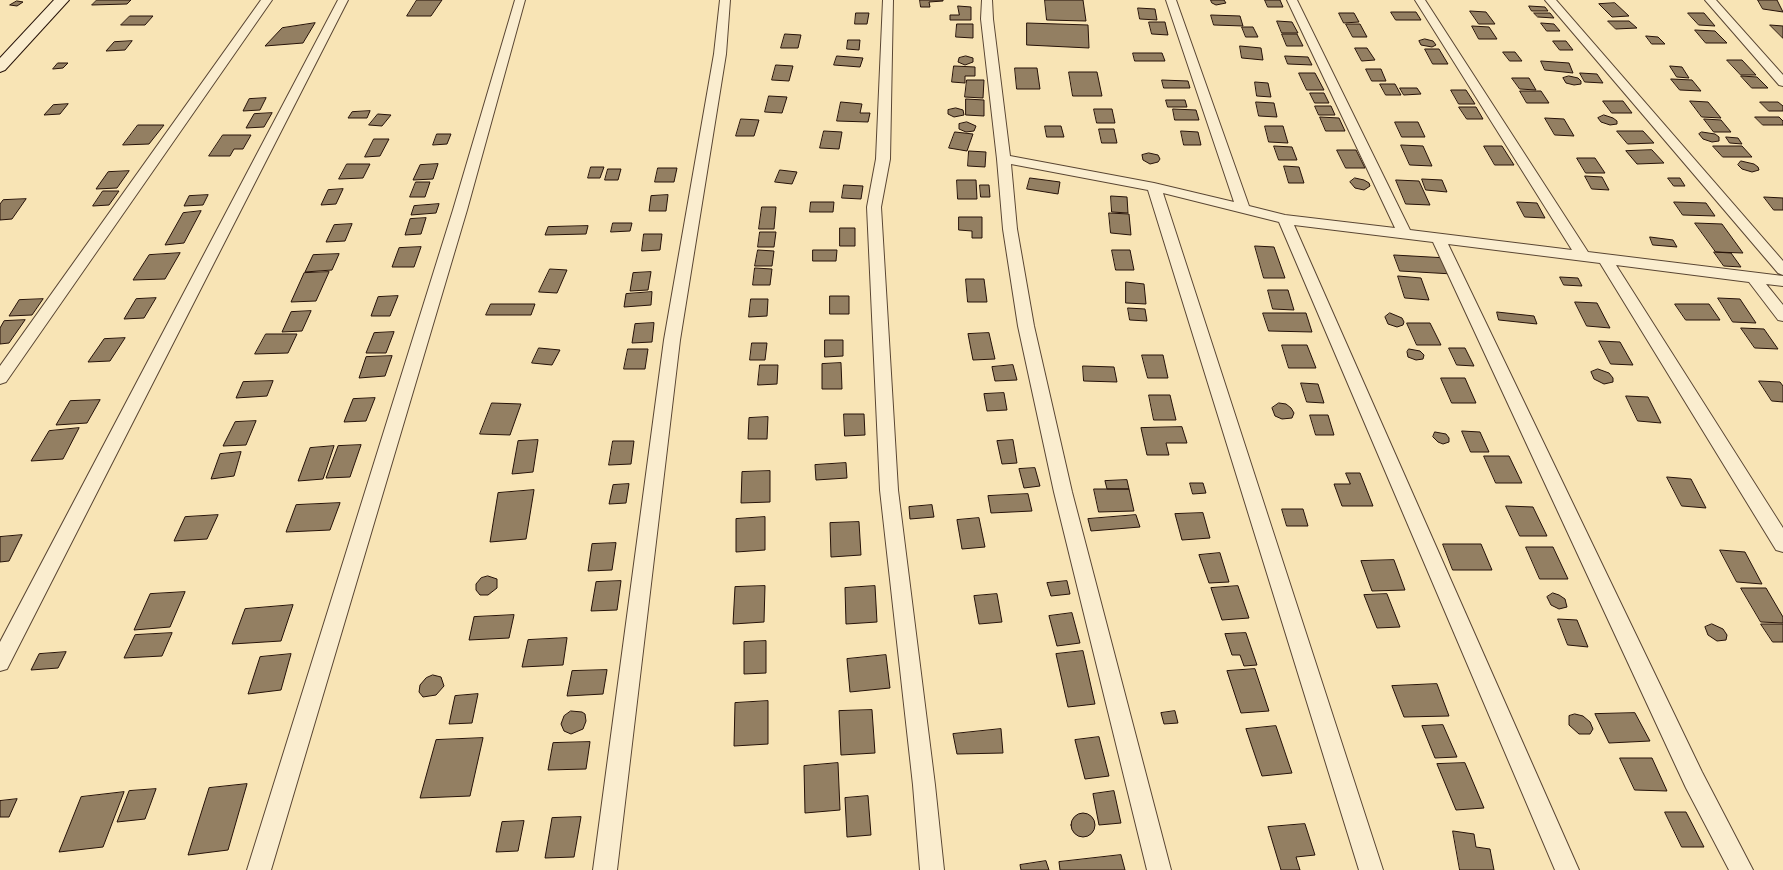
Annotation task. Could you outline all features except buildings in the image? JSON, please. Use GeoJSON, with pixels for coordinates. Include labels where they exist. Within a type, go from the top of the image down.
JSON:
{"type":"FeatureCollection","features":[{"type":"Feature","properties":{"kind":"street"},"geometry":{"type":"LineString","coordinates":[[0,67],[62,0]]}},
{"type":"Feature","properties":{"kind":"street"},"geometry":{"type":"LineString","coordinates":[[0,378],[267,0]]}},
{"type":"Feature","properties":{"kind":"street"},"geometry":{"type":"LineString","coordinates":[[0,662],[343,0]]}},
{"type":"Feature","properties":{"kind":"street"},"geometry":{"type":"LineString","coordinates":[[259,870],[460,210],[520,0]]}},
{"type":"Feature","properties":{"kind":"street"},"geometry":{"type":"LineString","coordinates":[[605,870],[672,340],[720,54],[726,0]]}},
{"type":"Feature","properties":{"kind":"street"},"geometry":{"type":"LineString","coordinates":[[888,0],[883,159],[874,207],[889,490],[924,785],[932,870]]}},
{"type":"Feature","properties":{"kind":"street"},"geometry":{"type":"LineString","coordinates":[[987,0],[987,19],[1004,159],[1010,229],[1026,326],[1063,492],[1159,870]]}},
{"type":"Feature","properties":{"kind":"street"},"geometry":{"type":"LineString","coordinates":[[1171,0],[1244,210]]}},
{"type":"Feature","properties":{"kind":"street"},"geometry":{"type":"LineString","coordinates":[[1292,0],[1405,234]]}},
{"type":"Feature","properties":{"kind":"street"},"geometry":{"type":"LineString","coordinates":[[1420,0],[1583,256]]}},
{"type":"Feature","properties":{"kind":"street"},"geometry":{"type":"LineString","coordinates":[[1550,0],[1783,270]]}},
{"type":"Feature","properties":{"kind":"street"},"geometry":{"type":"LineString","coordinates":[[1710,0],[1783,82]]}},
{"type":"Feature","properties":{"kind":"street"},"geometry":{"type":"LineString","coordinates":[[1004,159],[1154,188],[1285,219],[1783,281]]}},
{"type":"Feature","properties":{"kind":"street"},"geometry":{"type":"LineString","coordinates":[[1154,188],[1371,870]]}},
{"type":"Feature","properties":{"kind":"street"},"geometry":{"type":"LineString","coordinates":[[1285,219],[1567,870]]}},
{"type":"Feature","properties":{"kind":"street"},"geometry":{"type":"LineString","coordinates":[[1438,238],[1694,780],[1741,870]]}},
{"type":"Feature","properties":{"kind":"street"},"geometry":{"type":"LineString","coordinates":[[1605,259],[1783,544]]}},
{"type":"Feature","properties":{"kind":"street"},"geometry":{"type":"LineString","coordinates":[[1753,277],[1783,316]]}}]}
